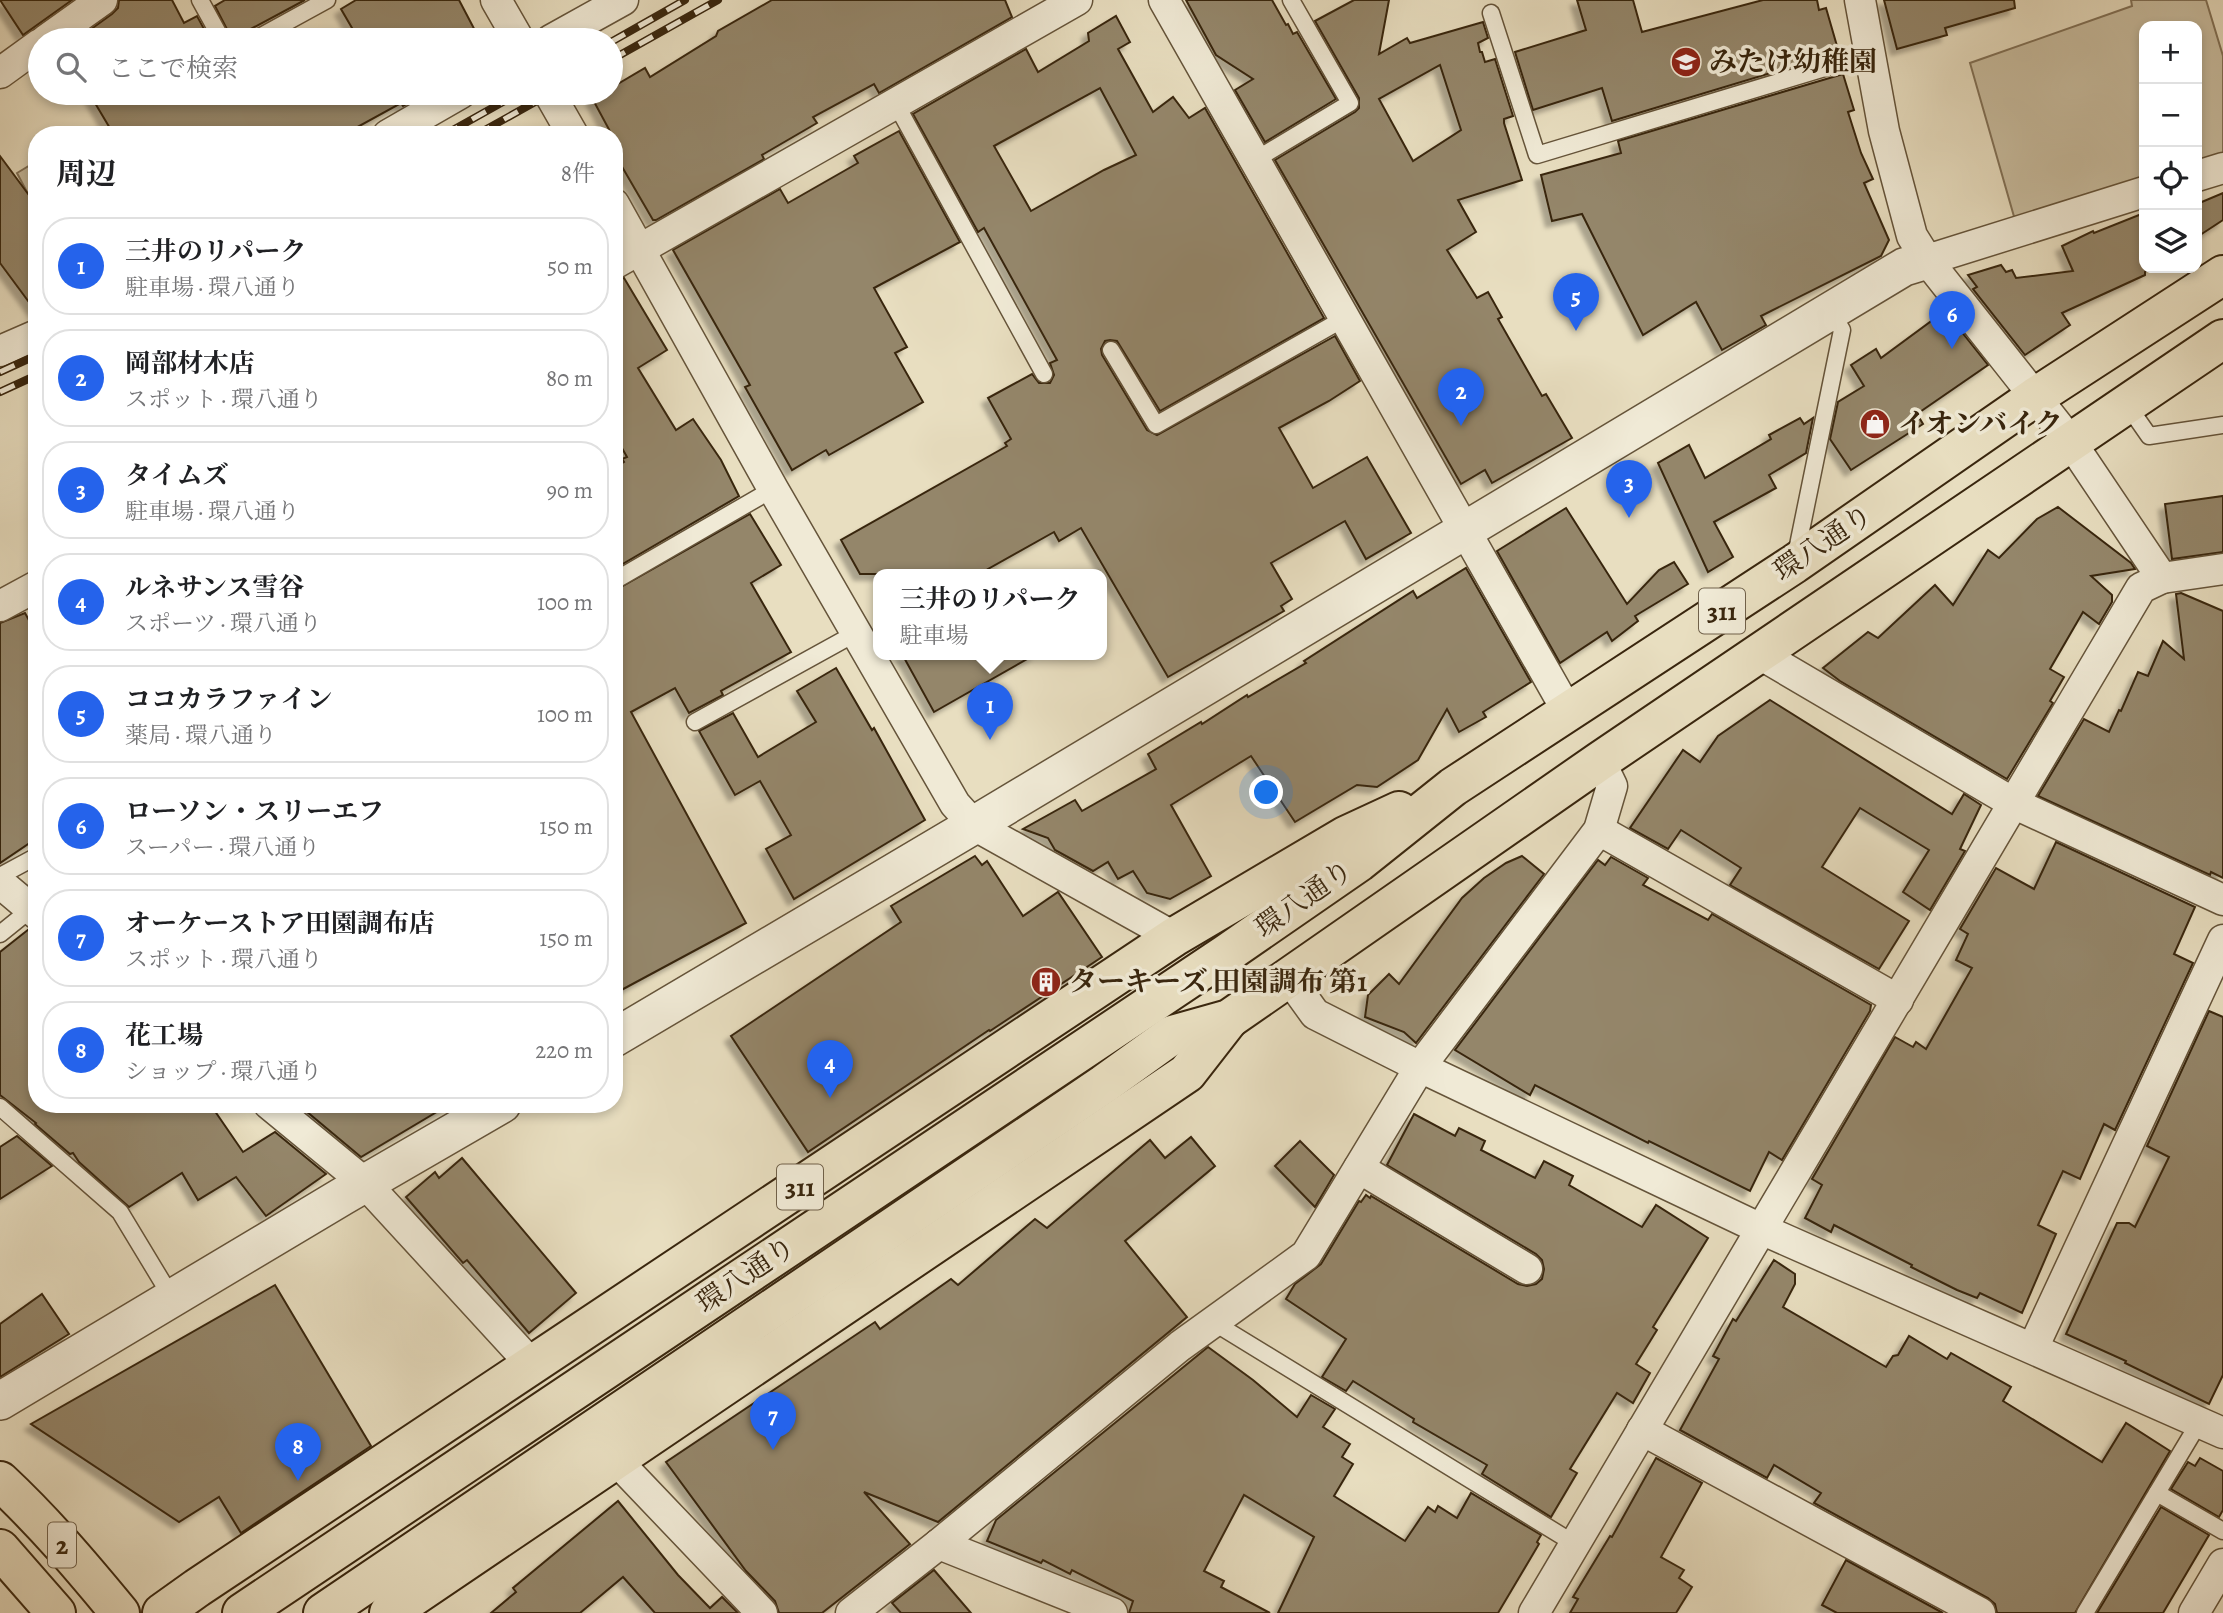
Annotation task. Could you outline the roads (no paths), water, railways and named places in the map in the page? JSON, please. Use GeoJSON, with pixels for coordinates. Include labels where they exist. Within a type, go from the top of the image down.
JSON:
{"type":"FeatureCollection","features":[{"type":"Feature","properties":{"kind":"main road","name":"環八通り"},"geometry":{"type":"LineString","coordinates":[[242,1613],[1359,862],[1453,787],[1794,564],[2035,397],[2223,275]]}},
{"type":"Feature","properties":{"kind":"main road","name":"環八通り"},"geometry":{"type":"LineString","coordinates":[[323,1613],[1104,1084],[1172,1035],[1229,1019],[1600,761],[2223,339]]}},
{"type":"Feature","properties":{"kind":"main road","name":"311"},"geometry":{"type":"LineString","coordinates":[[162,1613],[1174,936],[1345,836],[1453,787]]}},
{"type":"Feature","properties":{"kind":"main road"},"geometry":{"type":"LineString","coordinates":[[389,1613],[1187,1073],[1229,1019]]}},
{"type":"Feature","properties":{"kind":"main road","name":"2"},"geometry":{"type":"LineString","coordinates":[[0,1481],[63,1545],[120,1613]]}},
{"type":"Feature","properties":{"kind":"main road","name":"2"},"geometry":{"type":"LineString","coordinates":[[0,1549],[57,1613]]}},
{"type":"Feature","properties":{"kind":"street"},"geometry":{"type":"LineString","coordinates":[[63,28],[102,0]]}},
{"type":"Feature","properties":{"kind":"street"},"geometry":{"type":"LineString","coordinates":[[496,0],[512,28]]}},
{"type":"Feature","properties":{"kind":"street"},"geometry":{"type":"LineString","coordinates":[[573,28],[623,0]]}},
{"type":"Feature","properties":{"kind":"street"},"geometry":{"type":"LineString","coordinates":[[623,259],[1077,0]]}},
{"type":"Feature","properties":{"kind":"street"},"geometry":{"type":"LineString","coordinates":[[1164,0],[1568,712]]}},
{"type":"Feature","properties":{"kind":"street"},"geometry":{"type":"LineString","coordinates":[[1860,0],[1884,131],[1912,236],[1927,260],[2070,441],[2162,578]]}},
{"type":"Feature","properties":{"kind":"street"},"geometry":{"type":"LineString","coordinates":[[0,73],[28,53]]}},
{"type":"Feature","properties":{"kind":"street"},"geometry":{"type":"LineString","coordinates":[[404,126],[440,105]]}},
{"type":"Feature","properties":{"kind":"street"},"geometry":{"type":"LineString","coordinates":[[556,105],[568,126]]}},
{"type":"Feature","properties":{"kind":"street"},"geometry":{"type":"LineString","coordinates":[[2202,174],[2223,168]]}},
{"type":"Feature","properties":{"kind":"street"},"geometry":{"type":"LineString","coordinates":[[623,1033],[1903,267],[2139,194]]}},
{"type":"Feature","properties":{"kind":"street"},"geometry":{"type":"LineString","coordinates":[[623,220],[772,489],[955,804],[974,825],[1174,936]]}},
{"type":"Feature","properties":{"kind":"street"},"geometry":{"type":"LineString","coordinates":[[0,351],[28,339]]}},
{"type":"Feature","properties":{"kind":"street"},"geometry":{"type":"LineString","coordinates":[[1534,1613],[2141,588],[2162,578],[2223,569]]}},
{"type":"Feature","properties":{"kind":"street"},"geometry":{"type":"LineString","coordinates":[[0,606],[28,591]]}},
{"type":"Feature","properties":{"kind":"street"},"geometry":{"type":"LineString","coordinates":[[1758,653],[2015,804],[2223,900]]}},
{"type":"Feature","properties":{"kind":"street"},"geometry":{"type":"LineString","coordinates":[[851,1613],[1180,1346],[1306,1255],[1420,1067],[1599,830],[1612,786],[1600,761]]}},
{"type":"Feature","properties":{"kind":"street"},"geometry":{"type":"LineString","coordinates":[[1599,830],[1898,1000]]}},
{"type":"Feature","properties":{"kind":"street"},"geometry":{"type":"LineString","coordinates":[[0,883],[28,906]]}},
{"type":"Feature","properties":{"kind":"street"},"geometry":{"type":"LineString","coordinates":[[2033,1348],[2223,940]]}},
{"type":"Feature","properties":{"kind":"street"},"geometry":{"type":"LineString","coordinates":[[1289,978],[1315,1014],[1420,1067],[1761,1228],[2212,1427]]}},
{"type":"Feature","properties":{"kind":"street"},"geometry":{"type":"LineString","coordinates":[[280,1113],[365,1183],[532,1365]]}},
{"type":"Feature","properties":{"kind":"street"},"geometry":{"type":"LineString","coordinates":[[0,1401],[486,1113]]}},
{"type":"Feature","properties":{"kind":"street"},"geometry":{"type":"LineString","coordinates":[[1359,1168],[1527,1269]]}},
{"type":"Feature","properties":{"kind":"street"},"geometry":{"type":"LineString","coordinates":[[1642,1430],[1980,1613]]}},
{"type":"Feature","properties":{"kind":"street"},"geometry":{"type":"LineString","coordinates":[[616,1460],[762,1613]]}},
{"type":"Feature","properties":{"kind":"street"},"geometry":{"type":"LineString","coordinates":[[939,1544],[1112,1613]]}},
{"type":"Feature","properties":{"kind":"street"},"geometry":{"type":"LineString","coordinates":[[2194,1613],[2223,1564]]}},
{"type":"Feature","properties":{"kind":"lane"},"geometry":{"type":"LineString","coordinates":[[200,0],[215,28]]}},
{"type":"Feature","properties":{"kind":"lane"},"geometry":{"type":"LineString","coordinates":[[276,28],[327,0]]}},
{"type":"Feature","properties":{"kind":"lane"},"geometry":{"type":"LineString","coordinates":[[1255,160],[1350,103],[1291,0]]}},
{"type":"Feature","properties":{"kind":"lane"},"geometry":{"type":"LineString","coordinates":[[1491,13],[1537,155],[1871,54]]}},
{"type":"Feature","properties":{"kind":"lane"},"geometry":{"type":"LineString","coordinates":[[896,104],[1044,374]]}},
{"type":"Feature","properties":{"kind":"lane"},"geometry":{"type":"LineString","coordinates":[[1794,564],[1842,330],[1831,312]]}},
{"type":"Feature","properties":{"kind":"lane"},"geometry":{"type":"LineString","coordinates":[[1111,350],[1156,425],[1345,318]]}},
{"type":"Feature","properties":{"kind":"lane"},"geometry":{"type":"LineString","coordinates":[[2126,404],[2149,436],[2223,425]]}},
{"type":"Feature","properties":{"kind":"lane"},"geometry":{"type":"LineString","coordinates":[[623,576],[772,489]]}},
{"type":"Feature","properties":{"kind":"lane"},"geometry":{"type":"LineString","coordinates":[[695,722],[856,633]]}},
{"type":"Feature","properties":{"kind":"lane"},"geometry":{"type":"LineString","coordinates":[[0,876],[28,861]]}},
{"type":"Feature","properties":{"kind":"lane"},"geometry":{"type":"LineString","coordinates":[[0,934],[28,915]]}},
{"type":"Feature","properties":{"kind":"lane"},"geometry":{"type":"LineString","coordinates":[[0,1107],[120,1212],[172,1298]]}},
{"type":"Feature","properties":{"kind":"lane"},"geometry":{"type":"LineString","coordinates":[[1213,1322],[1575,1544]]}},
{"type":"Feature","properties":{"kind":"lane"},"geometry":{"type":"LineString","coordinates":[[2085,1613],[2157,1493],[2212,1427]]}},
{"type":"Feature","properties":{"kind":"lane"},"geometry":{"type":"LineString","coordinates":[[2157,1493],[2223,1531]]}},
{"type":"Feature","properties":{"kind":"railway"},"geometry":{"type":"LineString","coordinates":[[623,35],[685,0]]}},
{"type":"Feature","properties":{"kind":"railway"},"geometry":{"type":"LineString","coordinates":[[623,53],[718,0]]}},
{"type":"Feature","properties":{"kind":"railway"},"geometry":{"type":"LineString","coordinates":[[460,126],[498,105]]}},
{"type":"Feature","properties":{"kind":"railway"},"geometry":{"type":"LineString","coordinates":[[492,126],[530,105]]}},
{"type":"Feature","properties":{"kind":"railway"},"geometry":{"type":"LineString","coordinates":[[0,372],[28,359]]}},
{"type":"Feature","properties":{"kind":"railway"},"geometry":{"type":"LineString","coordinates":[[0,392],[28,379]]}},
{"type":"Feature","properties":{"kind":"place","name":"みたけ幼稚園"},"geometry":{"type":"Point","coordinates":[1686,62]}},
{"type":"Feature","properties":{"kind":"place","name":"ココカラファイン"},"geometry":{"type":"Point","coordinates":[1576,331]}},
{"type":"Feature","properties":{"kind":"place","name":"ローソン・スリーエフ"},"geometry":{"type":"Point","coordinates":[1952,349]}},
{"type":"Feature","properties":{"kind":"place","name":"イオンバイク"},"geometry":{"type":"Point","coordinates":[1875,424]}},
{"type":"Feature","properties":{"kind":"place","name":"岡部材木店"},"geometry":{"type":"Point","coordinates":[1461,426]}},
{"type":"Feature","properties":{"kind":"place","name":"タイムズ"},"geometry":{"type":"Point","coordinates":[1629,518]}},
{"type":"Feature","properties":{"kind":"place","name":"三井のリパーク"},"geometry":{"type":"Point","coordinates":[990,740]}},
{"type":"Feature","properties":{"kind":"place","name":"ターキーズ 田園調布 第1"},"geometry":{"type":"Point","coordinates":[1046,982]}},
{"type":"Feature","properties":{"kind":"place","name":"ルネサンス雪谷"},"geometry":{"type":"Point","coordinates":[830,1098]}},
{"type":"Feature","properties":{"kind":"place","name":"オーケーストア田園調布店"},"geometry":{"type":"Point","coordinates":[773,1450]}},
{"type":"Feature","properties":{"kind":"place","name":"花工場"},"geometry":{"type":"Point","coordinates":[298,1481]}}]}
